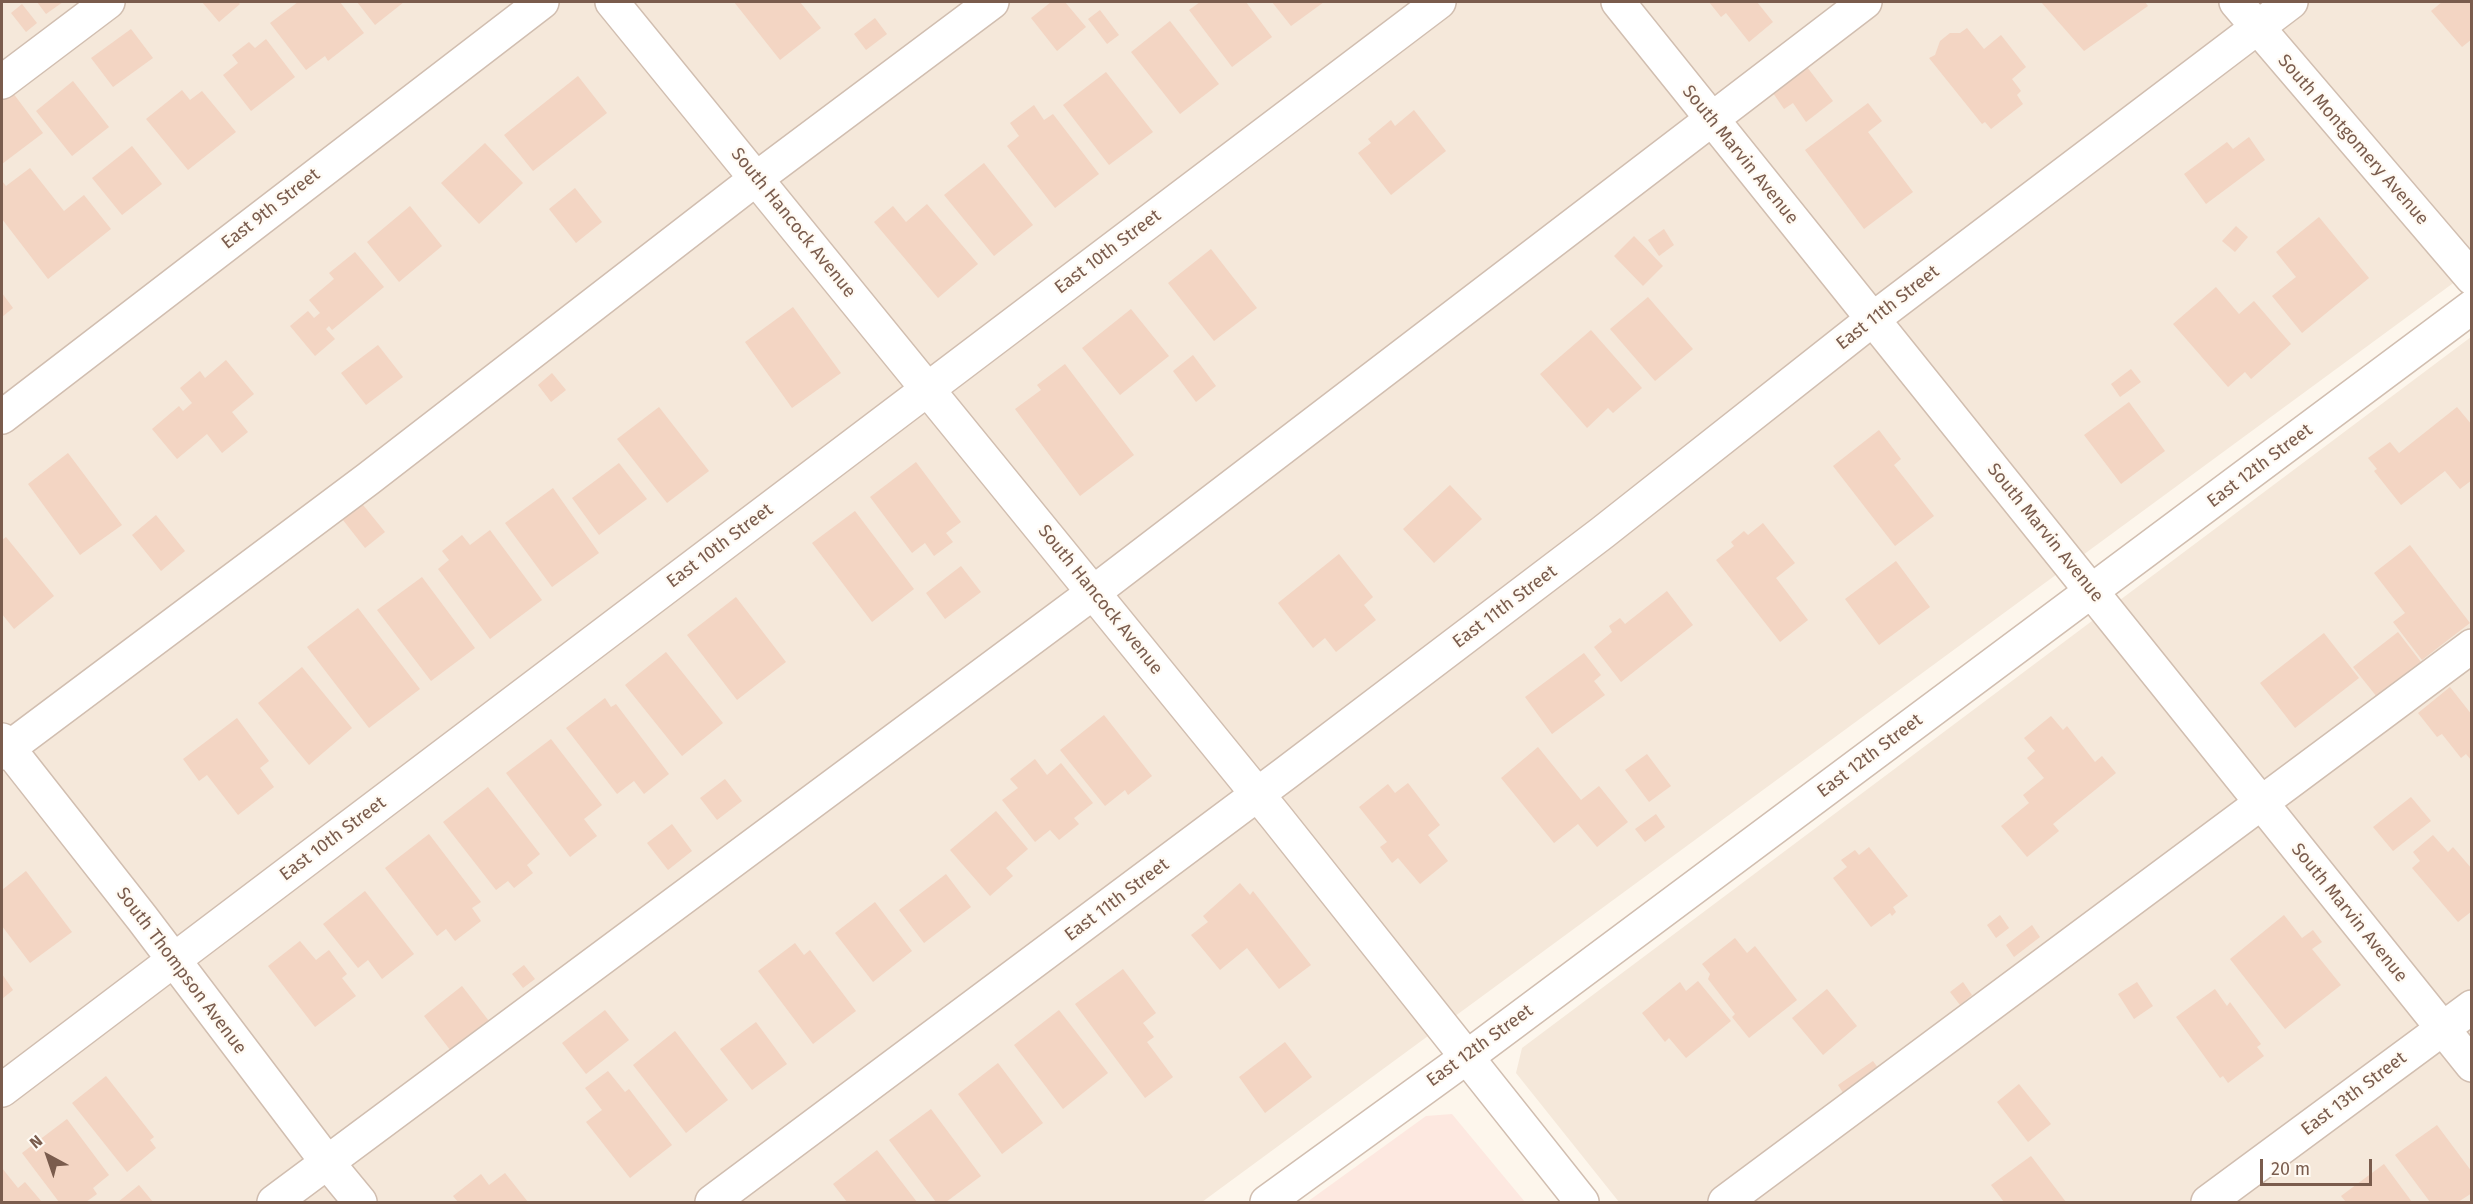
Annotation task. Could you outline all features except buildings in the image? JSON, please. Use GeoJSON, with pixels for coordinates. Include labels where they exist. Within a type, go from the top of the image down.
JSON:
{"type":"FeatureCollection","features":[{"type":"Feature","properties":{"kind":"street"},"geometry":{"type":"LineString","coordinates":[[2,82],[108,2]]}},
{"type":"Feature","properties":{"kind":"street","name":"East 9th Street"},"geometry":{"type":"LineString","coordinates":[[2,417],[542,2]]}},
{"type":"Feature","properties":{"kind":"street","name":"South Hancock Avenue"},"geometry":{"type":"LineString","coordinates":[[612,2],[1258,794],[1582,1203]]}},
{"type":"Feature","properties":{"kind":"street"},"geometry":{"type":"LineString","coordinates":[[4,747],[377,472],[757,178],[992,2]]}},
{"type":"Feature","properties":{"kind":"street","name":"East 10th Street"},"geometry":{"type":"LineString","coordinates":[[2,1090],[1439,2]]}},
{"type":"Feature","properties":{"kind":"street","name":"South Marvin Avenue"},"geometry":{"type":"LineString","coordinates":[[1618,2],[2472,1065]]}},
{"type":"Feature","properties":{"kind":"street"},"geometry":{"type":"LineString","coordinates":[[274,1203],[1094,592],[1865,2]]}},
{"type":"Feature","properties":{"kind":"street","name":"South Montgomery Avenue"},"geometry":{"type":"LineString","coordinates":[[2236,2],[2472,278]]}},
{"type":"Feature","properties":{"kind":"street","name":"East 11th Street"},"geometry":{"type":"LineString","coordinates":[[712,1203],[1602,533],[1873,319],[2291,2]]}},
{"type":"Feature","properties":{"kind":"street","name":"East 12th Street"},"geometry":{"type":"LineString","coordinates":[[1267,1203],[1467,1057],[2472,308]]}},
{"type":"Feature","properties":{"kind":"street"},"geometry":{"type":"LineString","coordinates":[[1725,1203],[2472,646]]}},
{"type":"Feature","properties":{"kind":"street","name":"South Thompson Avenue"},"geometry":{"type":"LineString","coordinates":[[4,747],[173,960],[360,1203]]}},
{"type":"Feature","properties":{"kind":"street","name":"East 13th Street"},"geometry":{"type":"LineString","coordinates":[[2208,1203],[2472,1007]]}},
{"type":"Feature","properties":{"kind":"shaded area"},"geometry":{"type":"Polygon","coordinates":[[[2,2],[2471,2],[2471,270],[1202,1202],[2,1202],[2,2]]]}},
{"type":"Feature","properties":{"kind":"shaded area"},"geometry":{"type":"Polygon","coordinates":[[[2471,337],[2471,1202],[1619,1202],[1516,1073],[1522,1048],[2471,337]]]}},
{"type":"Feature","properties":{"kind":"shaded area"},"geometry":{"type":"Polygon","coordinates":[[[1452,1114],[1525,1202],[1307,1202],[1426,1116],[1452,1114]]]}}]}
